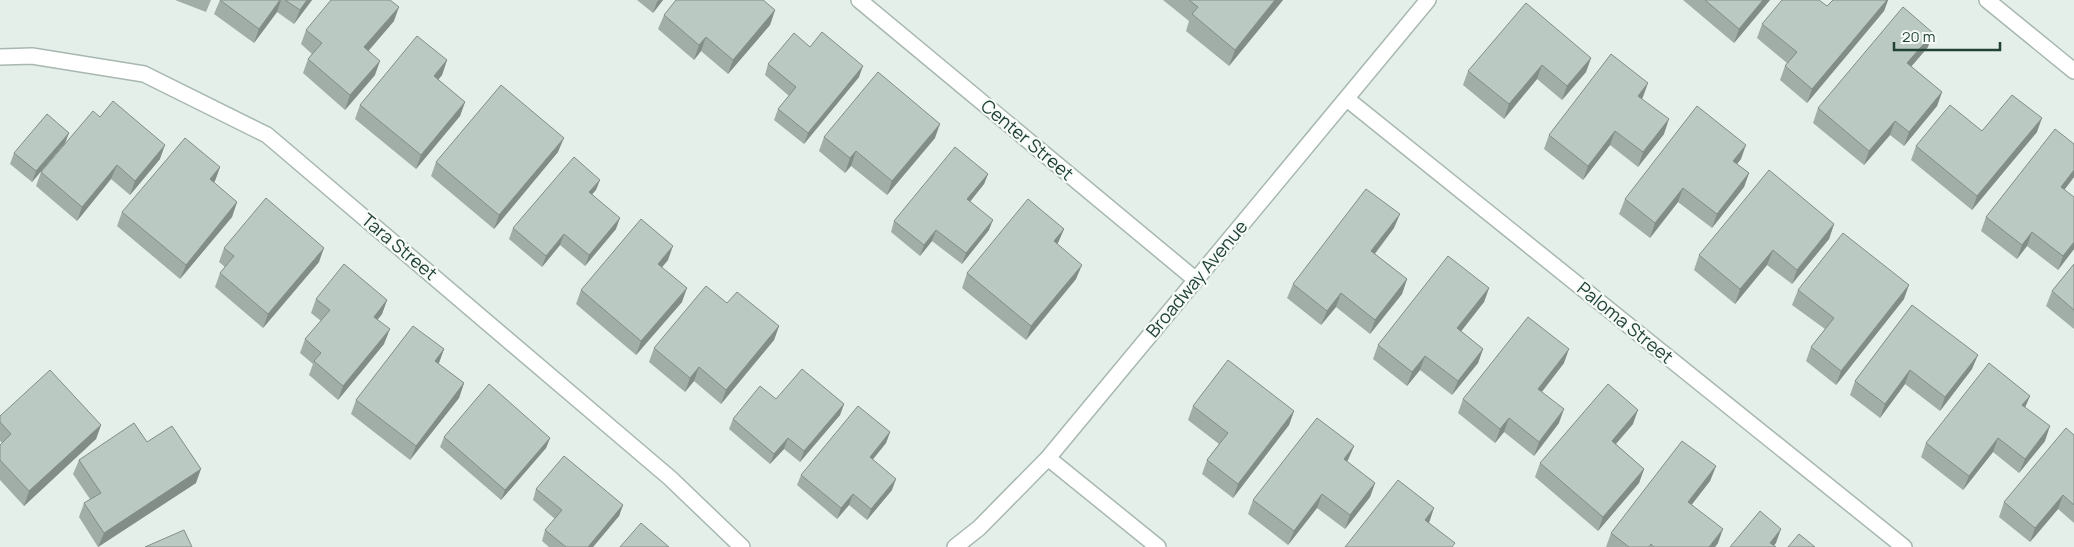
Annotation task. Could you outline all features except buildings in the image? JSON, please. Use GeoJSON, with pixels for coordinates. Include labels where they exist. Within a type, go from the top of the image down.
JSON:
{"type":"FeatureCollection","features":[{"type":"Feature","properties":{"kind":"street","name":"Center Street"},"geometry":{"type":"LineString","coordinates":[[859,0],[1196,280]]}},
{"type":"Feature","properties":{"kind":"street","name":"Broadway Avenue"},"geometry":{"type":"LineString","coordinates":[[955,547],[979,528],[1048,458],[1428,0]]}},
{"type":"Feature","properties":{"kind":"street"},"geometry":{"type":"LineString","coordinates":[[1987,0],[2074,71]]}},
{"type":"Feature","properties":{"kind":"street","name":"Tara Street"},"geometry":{"type":"LineString","coordinates":[[0,57],[32,56],[144,74],[267,135],[670,478],[742,547]]}},
{"type":"Feature","properties":{"kind":"street","name":"Paloma Street"},"geometry":{"type":"LineString","coordinates":[[1347,99],[1904,547]]}},
{"type":"Feature","properties":{"kind":"street"},"geometry":{"type":"LineString","coordinates":[[1048,458],[1158,547]]}}]}
